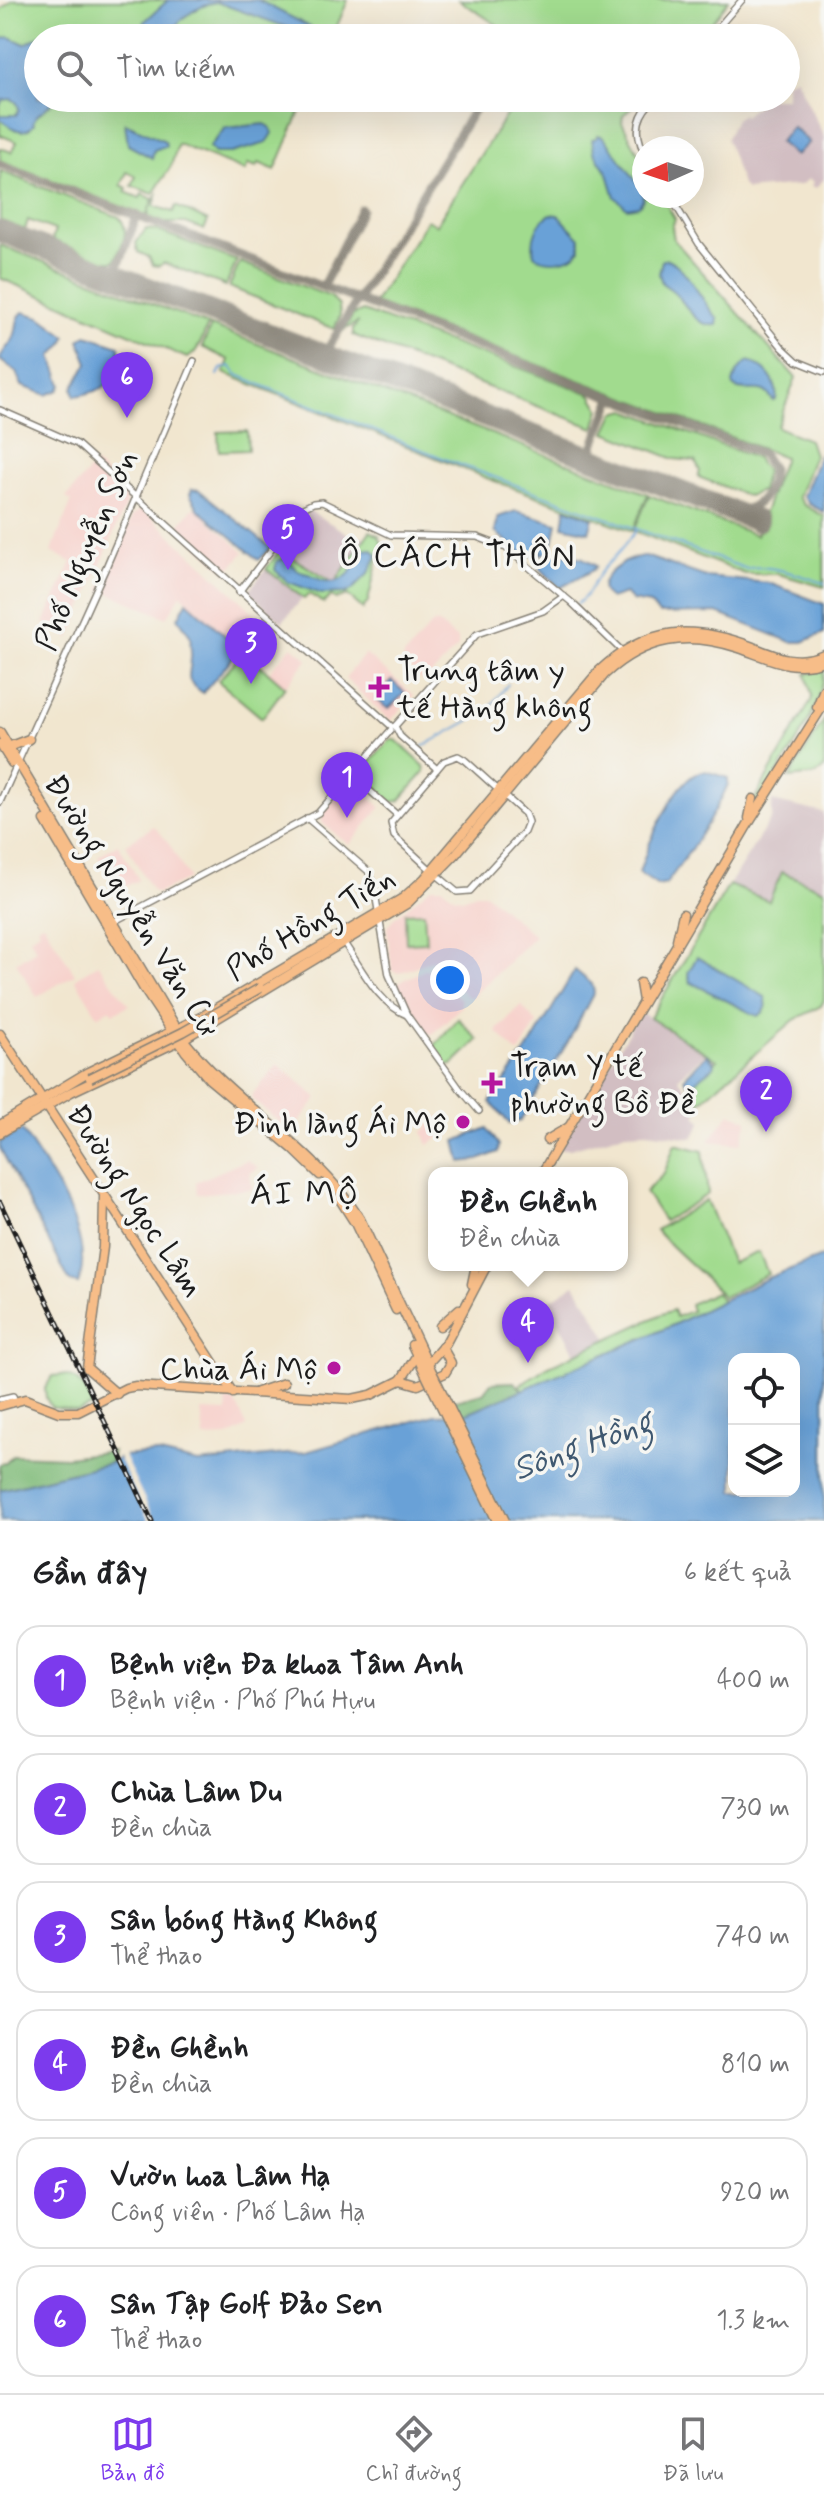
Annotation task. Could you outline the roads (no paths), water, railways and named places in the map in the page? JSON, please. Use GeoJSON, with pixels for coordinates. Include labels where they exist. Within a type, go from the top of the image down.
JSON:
{"type":"FeatureCollection","features":[{"type":"Feature","properties":{"kind":"main road","name":"Phố Hồng Tiến"},"geometry":{"type":"LineString","coordinates":[[69,1089],[180,1040],[276,978],[408,903],[624,653],[662,642],[705,639],[778,663],[823,661]]}},
{"type":"Feature","properties":{"kind":"main road"},"geometry":{"type":"LineString","coordinates":[[812,721],[824,689]]}},
{"type":"Feature","properties":{"kind":"main road"},"geometry":{"type":"LineString","coordinates":[[546,1167],[747,826],[824,704]]}},
{"type":"Feature","properties":{"kind":"main road","name":"Đường Nguyễn Văn Cừ"},"geometry":{"type":"LineString","coordinates":[[0,732],[4,745],[161,1018],[217,1078],[310,1161],[355,1223],[501,1521]]}},
{"type":"Feature","properties":{"kind":"main road"},"geometry":{"type":"LineString","coordinates":[[4,745],[29,739]]}},
{"type":"Feature","properties":{"kind":"main road","name":"Đường Nguyễn Văn Cừ"},"geometry":{"type":"LineString","coordinates":[[16,766],[112,923],[173,1031]]}},
{"type":"Feature","properties":{"kind":"main road"},"geometry":{"type":"LineString","coordinates":[[747,826],[753,799]]}},
{"type":"Feature","properties":{"kind":"main road"},"geometry":{"type":"LineString","coordinates":[[675,949],[683,914]]}},
{"type":"Feature","properties":{"kind":"main road","name":"Phố Hồng Tiến"},"geometry":{"type":"LineString","coordinates":[[69,1089],[102,1065],[344,943],[380,918]]}},
{"type":"Feature","properties":{"kind":"main road"},"geometry":{"type":"LineString","coordinates":[[0,1125],[170,1039],[276,978]]}},
{"type":"Feature","properties":{"kind":"main road"},"geometry":{"type":"LineString","coordinates":[[640,983],[643,1001]]}},
{"type":"Feature","properties":{"kind":"main road"},"geometry":{"type":"LineString","coordinates":[[155,1040],[161,1018]]}},
{"type":"Feature","properties":{"kind":"main road","name":"Đường Ngọc Lâm"},"geometry":{"type":"LineString","coordinates":[[0,1034],[104,1194],[110,1212],[158,1286],[233,1393]]}},
{"type":"Feature","properties":{"kind":"main road","name":"Đường Nguyễn Văn Cừ"},"geometry":{"type":"LineString","coordinates":[[180,1040],[187,1054],[209,1079],[310,1161]]}},
{"type":"Feature","properties":{"kind":"main road"},"geometry":{"type":"LineString","coordinates":[[164,1048],[187,1054]]}},
{"type":"Feature","properties":{"kind":"main road"},"geometry":{"type":"LineString","coordinates":[[0,1133],[44,1103]]}},
{"type":"Feature","properties":{"kind":"main road"},"geometry":{"type":"LineString","coordinates":[[547,1140],[570,1126]]}},
{"type":"Feature","properties":{"kind":"main road"},"geometry":{"type":"LineString","coordinates":[[110,1212],[87,1368],[117,1394]]}},
{"type":"Feature","properties":{"kind":"main road"},"geometry":{"type":"LineString","coordinates":[[471,1293],[475,1271]]}},
{"type":"Feature","properties":{"kind":"main road"},"geometry":{"type":"LineString","coordinates":[[408,1369],[427,1369],[484,1271]]}},
{"type":"Feature","properties":{"kind":"main road"},"geometry":{"type":"LineString","coordinates":[[440,1326],[464,1308]]}},
{"type":"Feature","properties":{"kind":"main road"},"geometry":{"type":"LineString","coordinates":[[0,1406],[25,1399],[69,1413],[84,1410],[136,1386],[352,1399],[371,1395],[401,1380],[419,1353],[440,1349]]}},
{"type":"Feature","properties":{"kind":"main road"},"geometry":{"type":"LineString","coordinates":[[401,1380],[418,1385],[445,1373],[451,1363],[440,1349]]}},
{"type":"Feature","properties":{"kind":"main road"},"geometry":{"type":"LineString","coordinates":[[386,1388],[391,1377]]}},
{"type":"Feature","properties":{"kind":"main road"},"geometry":{"type":"LineString","coordinates":[[253,1394],[284,1383]]}},
{"type":"Feature","properties":{"kind":"main road"},"geometry":{"type":"LineString","coordinates":[[375,1385],[386,1388]]}},
{"type":"Feature","properties":{"kind":"street"},"geometry":{"type":"LineString","coordinates":[[721,24],[742,0]]}},
{"type":"Feature","properties":{"kind":"street"},"geometry":{"type":"LineString","coordinates":[[638,136],[638,124],[644,112]]}},
{"type":"Feature","properties":{"kind":"street"},"geometry":{"type":"LineString","coordinates":[[677,208],[699,244],[786,351],[801,363],[824,372]]}},
{"type":"Feature","properties":{"kind":"street","name":"Phố Nguyễn Sơn"},"geometry":{"type":"LineString","coordinates":[[0,802],[194,361]]}},
{"type":"Feature","properties":{"kind":"street"},"geometry":{"type":"LineString","coordinates":[[0,410],[77,444],[437,769]]}},
{"type":"Feature","properties":{"kind":"street"},"geometry":{"type":"LineString","coordinates":[[239,592],[303,508],[318,502],[333,506],[391,535],[471,536],[488,540],[519,557],[624,653]]}},
{"type":"Feature","properties":{"kind":"street"},"geometry":{"type":"LineString","coordinates":[[112,923],[318,813],[477,634],[538,613],[564,596]]}},
{"type":"Feature","properties":{"kind":"street"},"geometry":{"type":"LineString","coordinates":[[460,757],[528,818],[524,832],[470,891],[457,892],[434,873],[394,836],[391,825],[396,814],[437,769],[448,758],[460,757]]}},
{"type":"Feature","properties":{"kind":"street"},"geometry":{"type":"LineString","coordinates":[[351,774],[396,814]]}},
{"type":"Feature","properties":{"kind":"street"},"geometry":{"type":"LineString","coordinates":[[307,818],[368,871],[376,893],[389,975],[407,1015],[479,1111]]}},
{"type":"Feature","properties":{"kind":"street"},"geometry":{"type":"LineString","coordinates":[[344,943],[375,988],[407,1015]]}},
{"type":"Feature","properties":{"kind":"street"},"geometry":{"type":"LineString","coordinates":[[0,1399],[13,1396],[15,1401]]}},
{"type":"Feature","properties":{"kind":"water"},"geometry":{"type":"Polygon","coordinates":[[[168,0],[258,0],[305,24],[278,24],[216,2],[195,10],[178,24],[144,24],[168,0]]]}},
{"type":"Feature","properties":{"kind":"water"},"geometry":{"type":"Polygon","coordinates":[[[10,37],[24,44],[24,112],[42,112],[33,121],[34,124],[23,131],[0,119],[0,115],[16,115],[19,109],[12,99],[3,100],[0,105],[0,39],[10,37]]]}},
{"type":"Feature","properties":{"kind":"water"},"geometry":{"type":"Polygon","coordinates":[[[125,123],[165,141],[166,146],[154,150],[152,158],[128,145],[125,123]]]}},
{"type":"Feature","properties":{"kind":"water"},"geometry":{"type":"Polygon","coordinates":[[[265,124],[273,133],[267,143],[231,153],[215,153],[209,147],[225,128],[265,124]]]}},
{"type":"Feature","properties":{"kind":"water"},"geometry":{"type":"Polygon","coordinates":[[[792,127],[809,142],[795,156],[779,142],[792,127]]]}},
{"type":"Feature","properties":{"kind":"water"},"geometry":{"type":"Polygon","coordinates":[[[598,135],[604,137],[632,175],[632,207],[627,208],[615,197],[608,174],[594,152],[592,139],[598,135]]]}},
{"type":"Feature","properties":{"kind":"water"},"geometry":{"type":"Polygon","coordinates":[[[551,214],[558,215],[580,238],[580,249],[571,257],[552,261],[534,255],[536,232],[551,214]]]}},
{"type":"Feature","properties":{"kind":"water"},"geometry":{"type":"Polygon","coordinates":[[[667,259],[688,277],[718,319],[717,325],[698,320],[662,283],[659,274],[662,260],[667,259]]]}},
{"type":"Feature","properties":{"kind":"water"},"geometry":{"type":"Polygon","coordinates":[[[23,312],[40,317],[66,336],[52,356],[62,385],[59,390],[47,395],[22,386],[16,372],[0,360],[14,337],[23,312]]]}},
{"type":"Feature","properties":{"kind":"water"},"geometry":{"type":"Polygon","coordinates":[[[87,335],[119,346],[119,367],[103,387],[75,396],[73,388],[88,363],[79,340],[87,335]]]}},
{"type":"Feature","properties":{"kind":"water"},"geometry":{"type":"Polygon","coordinates":[[[748,361],[770,376],[776,400],[773,401],[761,390],[735,388],[733,384],[737,374],[748,361]]]}},
{"type":"Feature","properties":{"kind":"water"},"geometry":{"type":"Polygon","coordinates":[[[824,451],[824,512],[809,504],[803,496],[819,456],[824,451]]]}},
{"type":"Feature","properties":{"kind":"water"},"geometry":{"type":"Polygon","coordinates":[[[192,489],[199,490],[271,548],[259,560],[199,510],[190,494],[192,489]]]}},
{"type":"Feature","properties":{"kind":"water"},"geometry":{"type":"Polygon","coordinates":[[[566,508],[593,518],[589,532],[563,526],[566,508]]]}},
{"type":"Feature","properties":{"kind":"water"},"geometry":{"type":"Polygon","coordinates":[[[516,511],[557,523],[551,552],[542,554],[542,542],[538,542],[540,554],[526,556],[495,532],[498,517],[516,511]]]}},
{"type":"Feature","properties":{"kind":"water"},"geometry":{"type":"Polygon","coordinates":[[[372,549],[377,555],[369,573],[346,593],[321,594],[288,582],[275,570],[277,561],[286,558],[300,572],[329,582],[337,581],[349,573],[363,550],[372,549]]]}},
{"type":"Feature","properties":{"kind":"water"},"geometry":{"type":"Polygon","coordinates":[[[557,553],[583,558],[596,566],[560,588],[536,564],[557,553]]]}},
{"type":"Feature","properties":{"kind":"water"},"geometry":{"type":"Polygon","coordinates":[[[645,556],[706,577],[769,583],[824,604],[824,633],[803,642],[791,642],[717,613],[659,614],[650,604],[632,601],[625,594],[610,599],[602,586],[605,578],[628,560],[645,556]]]}},
{"type":"Feature","properties":{"kind":"water"},"geometry":{"type":"Polygon","coordinates":[[[187,601],[240,649],[203,693],[190,681],[191,637],[178,618],[187,601]]]}},
{"type":"Feature","properties":{"kind":"water"},"geometry":{"type":"Polygon","coordinates":[[[392,681],[405,693],[388,709],[376,699],[392,681]]]}},
{"type":"Feature","properties":{"kind":"water"},"geometry":{"type":"Polygon","coordinates":[[[705,771],[728,778],[728,784],[692,848],[666,884],[658,886],[639,873],[649,846],[673,797],[694,775],[705,771]]]}},
{"type":"Feature","properties":{"kind":"water"},"geometry":{"type":"Polygon","coordinates":[[[697,957],[765,997],[765,1010],[758,1016],[690,982],[688,973],[697,957]]]}},
{"type":"Feature","properties":{"kind":"water"},"geometry":{"type":"Polygon","coordinates":[[[575,970],[592,984],[594,992],[520,1121],[509,1123],[490,1102],[530,1046],[575,970]]]}},
{"type":"Feature","properties":{"kind":"water"},"geometry":{"type":"Polygon","coordinates":[[[707,1054],[715,1063],[714,1067],[690,1086],[684,1078],[707,1054]]]}},
{"type":"Feature","properties":{"kind":"water"},"geometry":{"type":"Polygon","coordinates":[[[487,1128],[499,1145],[498,1152],[479,1160],[461,1162],[456,1141],[487,1128]]]}},
{"type":"Feature","properties":{"kind":"water"},"geometry":{"type":"Polygon","coordinates":[[[22,1130],[56,1183],[75,1224],[82,1265],[78,1284],[70,1282],[0,1148],[0,1142],[22,1130]]]}},
{"type":"Feature","properties":{"kind":"water","name":"Sông Hồng"},"geometry":{"type":"Polygon","coordinates":[[[824,1256],[824,1521],[0,1521],[0,1490],[111,1463],[122,1456],[156,1453],[198,1463],[306,1452],[435,1415],[465,1414],[669,1327],[770,1277],[824,1256]]]}},
{"type":"Feature","properties":{"kind":"waterway"},"geometry":{"type":"LineString","coordinates":[[218,375],[221,369],[230,366],[238,375],[450,461],[747,569],[764,567],[824,583]]}},
{"type":"Feature","properties":{"kind":"waterway"},"geometry":{"type":"LineString","coordinates":[[577,604],[637,529]]}},
{"type":"Feature","properties":{"kind":"waterway"},"geometry":{"type":"LineString","coordinates":[[422,747],[487,711],[508,684]]}},
{"type":"Feature","properties":{"kind":"railway"},"geometry":{"type":"LineString","coordinates":[[0,1202],[152,1521]]}},
{"type":"Feature","properties":{"kind":"place","name":"Sân Tập Golf Đảo Sen"},"geometry":{"type":"Point","coordinates":[127,418]}},
{"type":"Feature","properties":{"kind":"place","name":"Vườn hoa Lâm Hạ"},"geometry":{"type":"Point","coordinates":[288,570]}},
{"type":"Feature","properties":{"kind":"place","name":"Sân bóng Hàng Không"},"geometry":{"type":"Point","coordinates":[251,684]}},
{"type":"Feature","properties":{"kind":"place","name":"Trung tâm y tế Hàng không"},"geometry":{"type":"Point","coordinates":[379,687]}},
{"type":"Feature","properties":{"kind":"place","name":"Bệnh viện Đa khoa Tâm Anh"},"geometry":{"type":"Point","coordinates":[347,818]}},
{"type":"Feature","properties":{"kind":"place","name":"Trạm Y tế phường Bồ Đề"},"geometry":{"type":"Point","coordinates":[492,1083]}},
{"type":"Feature","properties":{"kind":"place","name":"Đình làng Ái Mộ"},"geometry":{"type":"Point","coordinates":[463,1122]}},
{"type":"Feature","properties":{"kind":"place","name":"Chùa Lâm Du"},"geometry":{"type":"Point","coordinates":[766,1132]}},
{"type":"Feature","properties":{"kind":"place","name":"Đền Ghềnh"},"geometry":{"type":"Point","coordinates":[528,1363]}},
{"type":"Feature","properties":{"kind":"place","name":"Chùa Ái Mộ"},"geometry":{"type":"Point","coordinates":[334,1368]}},
{"type":"Feature","properties":{"kind":"district","name":"Ô CÁCH THÔN"},"geometry":{"type":"Point","coordinates":[458,554]}},
{"type":"Feature","properties":{"kind":"district","name":"ÁI MỘ"},"geometry":{"type":"Point","coordinates":[305,1192]}}]}
